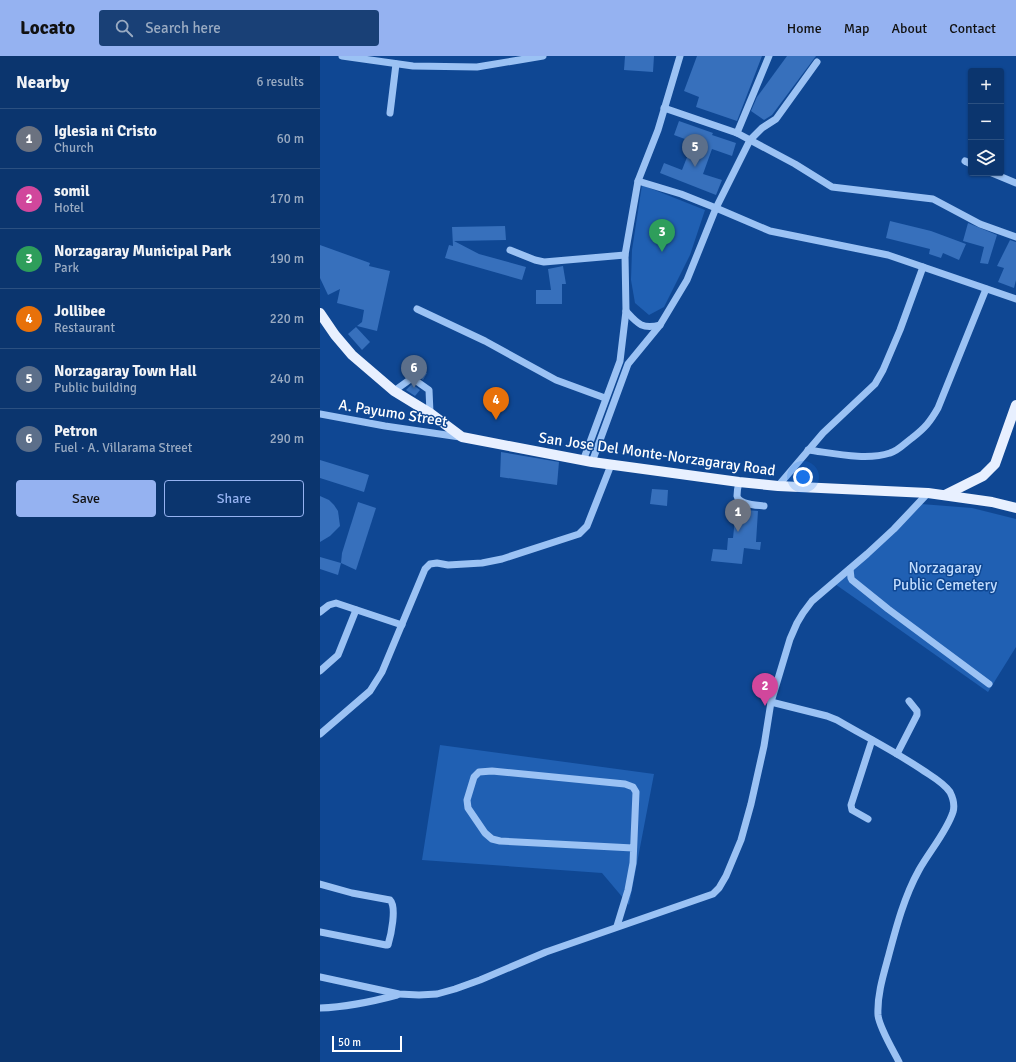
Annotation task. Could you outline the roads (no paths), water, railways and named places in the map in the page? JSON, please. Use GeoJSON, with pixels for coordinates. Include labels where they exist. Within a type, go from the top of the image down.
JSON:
{"type":"FeatureCollection","features":[{"type":"Feature","properties":{"kind":"main road"},"geometry":{"type":"LineString","coordinates":[[320,313],[335,335],[352,355],[394,391],[430,413],[462,437]]}},
{"type":"Feature","properties":{"kind":"main road"},"geometry":{"type":"LineString","coordinates":[[945,495],[984,476],[995,464],[1015,409]]}},
{"type":"Feature","properties":{"kind":"main road","name":"San Jose Del Monte-Norzagaray Road"},"geometry":{"type":"LineString","coordinates":[[462,437],[588,462],[739,482],[778,486],[928,493],[992,502],[1016,508]]}},
{"type":"Feature","properties":{"kind":"street"},"geometry":{"type":"LineString","coordinates":[[342,56],[396,64],[430,67],[477,67],[543,56]]}},
{"type":"Feature","properties":{"kind":"street"},"geometry":{"type":"LineString","coordinates":[[588,462],[605,398],[620,361],[626,311],[625,255],[638,181],[658,130],[680,56]]}},
{"type":"Feature","properties":{"kind":"street"},"geometry":{"type":"LineString","coordinates":[[737,133],[768,56]]}},
{"type":"Feature","properties":{"kind":"street"},"geometry":{"type":"LineString","coordinates":[[588,462],[628,364],[660,325],[687,280],[716,208],[750,140],[762,128],[776,119],[818,62]]}},
{"type":"Feature","properties":{"kind":"street"},"geometry":{"type":"LineString","coordinates":[[390,113],[396,64]]}},
{"type":"Feature","properties":{"kind":"street"},"geometry":{"type":"LineString","coordinates":[[664,108],[737,133],[795,164],[832,187],[933,198],[980,224],[1016,237]]}},
{"type":"Feature","properties":{"kind":"street"},"geometry":{"type":"LineString","coordinates":[[999,176],[1016,183]]}},
{"type":"Feature","properties":{"kind":"street"},"geometry":{"type":"LineString","coordinates":[[638,181],[681,194],[770,232],[876,252],[1016,299]]}},
{"type":"Feature","properties":{"kind":"street"},"geometry":{"type":"LineString","coordinates":[[510,250],[544,262],[625,255]]}},
{"type":"Feature","properties":{"kind":"street"},"geometry":{"type":"LineString","coordinates":[[778,486],[823,433],[875,384],[883,370],[900,330],[923,267]]}},
{"type":"Feature","properties":{"kind":"street"},"geometry":{"type":"LineString","coordinates":[[808,450],[856,456],[891,453],[927,426],[938,408],[986,289]]}},
{"type":"Feature","properties":{"kind":"street"},"geometry":{"type":"LineString","coordinates":[[417,309],[485,341],[556,380],[605,398]]}},
{"type":"Feature","properties":{"kind":"street"},"geometry":{"type":"LineString","coordinates":[[626,311],[638,324],[648,327],[660,325]]}},
{"type":"Feature","properties":{"kind":"street"},"geometry":{"type":"LineString","coordinates":[[394,391],[412,378],[429,390],[430,413]]}},
{"type":"Feature","properties":{"kind":"street","name":"A. Payumo Street"},"geometry":{"type":"LineString","coordinates":[[320,414],[385,426],[462,437]]}},
{"type":"Feature","properties":{"kind":"street"},"geometry":{"type":"LineString","coordinates":[[320,734],[370,691],[382,672],[425,569],[430,564],[436,562],[448,565],[482,563],[502,559],[579,534],[587,526],[611,465]]}},
{"type":"Feature","properties":{"kind":"street"},"geometry":{"type":"LineString","coordinates":[[739,482],[737,496],[740,501],[764,506]]}},
{"type":"Feature","properties":{"kind":"street"},"geometry":{"type":"LineString","coordinates":[[320,977],[399,994],[438,994],[455,989],[546,952],[617,926],[713,894],[719,888],[729,869],[741,840],[752,804],[771,702],[790,639],[803,613],[812,601],[894,529],[928,493]]}},
{"type":"Feature","properties":{"kind":"street"},"geometry":{"type":"LineString","coordinates":[[850,569],[852,580],[888,609],[989,684]]}},
{"type":"Feature","properties":{"kind":"street"},"geometry":{"type":"LineString","coordinates":[[320,612],[329,604],[336,603],[402,625]]}},
{"type":"Feature","properties":{"kind":"street"},"geometry":{"type":"LineString","coordinates":[[320,671],[338,655],[356,610]]}},
{"type":"Feature","properties":{"kind":"street"},"geometry":{"type":"LineString","coordinates":[[897,754],[917,716],[917,711],[909,700]]}},
{"type":"Feature","properties":{"kind":"street"},"geometry":{"type":"LineString","coordinates":[[771,702],[838,720],[897,754],[940,782],[949,791],[954,806],[949,822],[919,870],[909,890],[899,917],[882,980],[878,1007],[879,1020],[899,1062]]}},
{"type":"Feature","properties":{"kind":"street"},"geometry":{"type":"LineString","coordinates":[[868,819],[852,810],[851,805],[872,740]]}},
{"type":"Feature","properties":{"kind":"street"},"geometry":{"type":"LineString","coordinates":[[617,926],[632,874],[636,792],[633,787],[625,784],[492,771],[479,772],[474,777],[468,800],[468,808],[485,833],[492,839],[500,841],[633,848]]}},
{"type":"Feature","properties":{"kind":"street"},"geometry":{"type":"LineString","coordinates":[[320,884],[390,900],[392,901],[393,910],[390,938],[386,946],[320,932]]}},
{"type":"Feature","properties":{"kind":"street"},"geometry":{"type":"LineString","coordinates":[[320,1008],[343,1007],[361,1004],[399,994]]}},
{"type":"Feature","properties":{"kind":"place","name":"Norzagaray Town Hall"},"geometry":{"type":"Point","coordinates":[695,167]}},
{"type":"Feature","properties":{"kind":"place","name":"Norzagaray Municipal Park"},"geometry":{"type":"Point","coordinates":[662,252]}},
{"type":"Feature","properties":{"kind":"place","name":"Petron"},"geometry":{"type":"Point","coordinates":[414,388]}},
{"type":"Feature","properties":{"kind":"place","name":"Jollibee"},"geometry":{"type":"Point","coordinates":[496,420]}},
{"type":"Feature","properties":{"kind":"place","name":"Iglesia ni Cristo"},"geometry":{"type":"Point","coordinates":[738,532]}},
{"type":"Feature","properties":{"kind":"place","name":"somil"},"geometry":{"type":"Point","coordinates":[765,706]}},
{"type":"Feature","properties":{"kind":"park label","name":"Norzagaray Public Cemetery"},"geometry":{"type":"Point","coordinates":[945,576]}}]}
